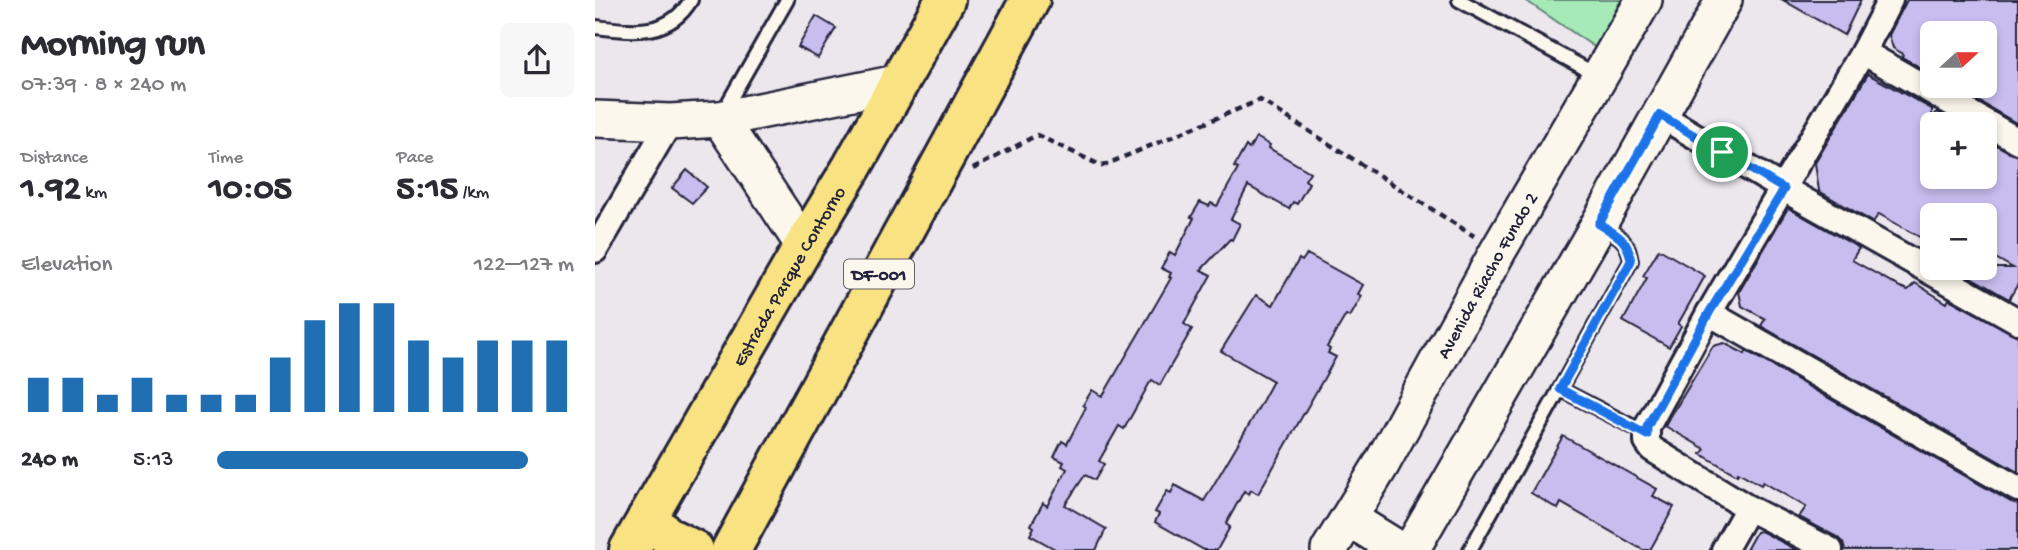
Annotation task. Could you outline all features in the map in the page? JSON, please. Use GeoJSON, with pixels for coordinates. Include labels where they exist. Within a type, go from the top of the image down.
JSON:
{"type":"FeatureCollection","features":[{"type":"Feature","properties":{"kind":"highway","name":"Estrada Parque Contorno"},"geometry":{"type":"LineString","coordinates":[[638,534],[852,167],[945,0]]}},
{"type":"Feature","properties":{"kind":"highway","name":"DF-001"},"geometry":{"type":"LineString","coordinates":[[731,550],[1030,0]]}},
{"type":"Feature","properties":{"kind":"highway"},"geometry":{"type":"LineString","coordinates":[[638,534],[670,538],[694,550]]}},
{"type":"Feature","properties":{"kind":"street","name":"Avenida Riacho Fundo 2"},"geometry":{"type":"LineString","coordinates":[[1329,550],[1350,519],[1499,251],[1644,0]]}},
{"type":"Feature","properties":{"kind":"street"},"geometry":{"type":"LineString","coordinates":[[1411,550],[1599,224],[1724,0]]}},
{"type":"Feature","properties":{"kind":"street"},"geometry":{"type":"LineString","coordinates":[[1831,550],[1748,508],[1652,450],[1647,427],[1709,313],[1784,189],[1890,0]]}},
{"type":"Feature","properties":{"kind":"street"},"geometry":{"type":"LineString","coordinates":[[1863,52],[2018,141]]}},
{"type":"Feature","properties":{"kind":"street"},"geometry":{"type":"LineString","coordinates":[[595,119],[670,122],[720,119],[897,83]]}},
{"type":"Feature","properties":{"kind":"street"},"geometry":{"type":"LineString","coordinates":[[1660,115],[1784,189],[2018,321]]}},
{"type":"Feature","properties":{"kind":"street"},"geometry":{"type":"LineString","coordinates":[[720,119],[804,246]]}},
{"type":"Feature","properties":{"kind":"street"},"geometry":{"type":"LineString","coordinates":[[595,250],[670,122]]}},
{"type":"Feature","properties":{"kind":"street"},"geometry":{"type":"LineString","coordinates":[[1709,313],[2018,489]]}},
{"type":"Feature","properties":{"kind":"street"},"geometry":{"type":"LineString","coordinates":[[1724,550],[1748,508]]}},
{"type":"Feature","properties":{"kind":"street"},"geometry":{"type":"LineString","coordinates":[[1350,519],[1400,550]]}},
{"type":"Feature","properties":{"kind":"lane"},"geometry":{"type":"LineString","coordinates":[[595,27],[643,32],[662,26],[678,16],[691,0]]}},
{"type":"Feature","properties":{"kind":"lane"},"geometry":{"type":"LineString","coordinates":[[720,119],[787,0]]}},
{"type":"Feature","properties":{"kind":"lane"},"geometry":{"type":"LineString","coordinates":[[1459,0],[1600,77]]}},
{"type":"Feature","properties":{"kind":"lane"},"geometry":{"type":"LineString","coordinates":[[1470,550],[1631,261],[1629,248],[1621,238],[1599,224]]}},
{"type":"Feature","properties":{"kind":"lane"},"geometry":{"type":"LineString","coordinates":[[1560,389],[1647,435]]}},
{"type":"Feature","properties":{"kind":"path"},"geometry":{"type":"LineString","coordinates":[[967,173],[1037,135],[1101,166],[1260,100],[1499,251]]}},
{"type":"Feature","properties":{"kind":"green space"},"geometry":{"type":"Polygon","coordinates":[[[1525,0],[1621,0],[1596,48],[1525,0]]]}},
{"type":"Feature","properties":{"kind":"building"},"geometry":{"type":"Polygon","coordinates":[[[1783,0],[1861,0],[1844,35],[1783,0]]]}},
{"type":"Feature","properties":{"kind":"building"},"geometry":{"type":"Polygon","coordinates":[[[1907,0],[2018,0],[2018,124],[1973,98],[1997,98],[1997,21],[1920,21],[1920,67],[1902,57],[1903,54],[1893,48],[1889,35],[1907,0]]]}},
{"type":"Feature","properties":{"kind":"building"},"geometry":{"type":"Polygon","coordinates":[[[816,16],[836,28],[818,58],[798,47],[816,16]]]}},
{"type":"Feature","properties":{"kind":"building"},"geometry":{"type":"Polygon","coordinates":[[[1868,74],[1932,109],[1932,112],[1920,112],[1920,189],[1997,189],[1997,145],[2018,156],[2018,284],[2009,299],[1976,280],[1997,280],[1997,268],[2013,268],[1997,259],[1997,203],[1920,203],[1920,237],[1879,214],[1873,222],[1819,191],[1815,163],[1868,74]]]}},
{"type":"Feature","properties":{"kind":"building"},"geometry":{"type":"Polygon","coordinates":[[[1256,137],[1270,145],[1269,148],[1310,172],[1305,180],[1309,183],[1297,204],[1293,202],[1289,209],[1248,186],[1231,219],[1240,224],[1232,240],[1230,239],[1201,270],[1211,275],[1184,324],[1192,329],[1160,385],[1152,380],[1124,429],[1119,426],[1099,461],[1104,464],[1095,480],[1085,475],[1065,505],[1106,529],[1096,550],[1057,550],[1030,535],[1034,527],[1031,525],[1043,503],[1047,506],[1067,469],[1062,466],[1064,462],[1054,457],[1062,441],[1067,444],[1092,390],[1102,396],[1105,392],[1171,278],[1171,273],[1161,268],[1170,252],[1175,255],[1200,202],[1217,206],[1238,169],[1234,167],[1246,146],[1249,149],[1256,137]]]}},
{"type":"Feature","properties":{"kind":"building"},"geometry":{"type":"Polygon","coordinates":[[[687,170],[707,187],[692,203],[672,188],[687,170]]]}},
{"type":"Feature","properties":{"kind":"building"},"geometry":{"type":"Polygon","coordinates":[[[1788,208],[1859,248],[1852,260],[1900,287],[1908,290],[1915,283],[1947,303],[1949,299],[2018,336],[2018,472],[1761,326],[1765,319],[1742,306],[1739,292],[1788,208]]]}},
{"type":"Feature","properties":{"kind":"building"},"geometry":{"type":"Polygon","coordinates":[[[1659,249],[1705,276],[1678,324],[1681,326],[1669,347],[1623,321],[1647,278],[1643,276],[1659,249]]]}},
{"type":"Feature","properties":{"kind":"building"},"geometry":{"type":"Polygon","coordinates":[[[1307,254],[1363,285],[1358,294],[1362,296],[1350,317],[1346,315],[1327,347],[1330,349],[1328,353],[1336,357],[1258,494],[1251,490],[1249,494],[1244,491],[1226,524],[1230,527],[1217,550],[1204,550],[1155,522],[1159,514],[1155,512],[1167,491],[1171,493],[1175,485],[1204,501],[1253,418],[1273,381],[1221,351],[1256,295],[1273,305],[1299,259],[1302,261],[1307,254]]]}},
{"type":"Feature","properties":{"kind":"building"},"geometry":{"type":"Polygon","coordinates":[[[1724,343],[1745,354],[1746,351],[2018,504],[2018,550],[1845,550],[1837,537],[1799,517],[1806,507],[1763,482],[1761,485],[1738,472],[1737,475],[1701,454],[1705,449],[1665,426],[1713,346],[1724,343]]]}},
{"type":"Feature","properties":{"kind":"building"},"geometry":{"type":"Polygon","coordinates":[[[1563,436],[1657,489],[1653,496],[1674,507],[1650,550],[1643,550],[1561,503],[1558,509],[1531,493],[1563,436]]]}},
{"type":"Feature","properties":{"kind":"building"},"geometry":{"type":"Polygon","coordinates":[[[1761,531],[1797,550],[1746,550],[1756,532],[1761,531]]]}},
{"type":"Feature","properties":{"kind":"route"},"geometry":{"type":"LineString","coordinates":[[1660,115],[1722,152],[1784,189],[1709,313],[1647,427],[1647,435],[1560,389],[1631,261],[1629,248],[1621,238],[1599,224],[1660,115]]}}]}
